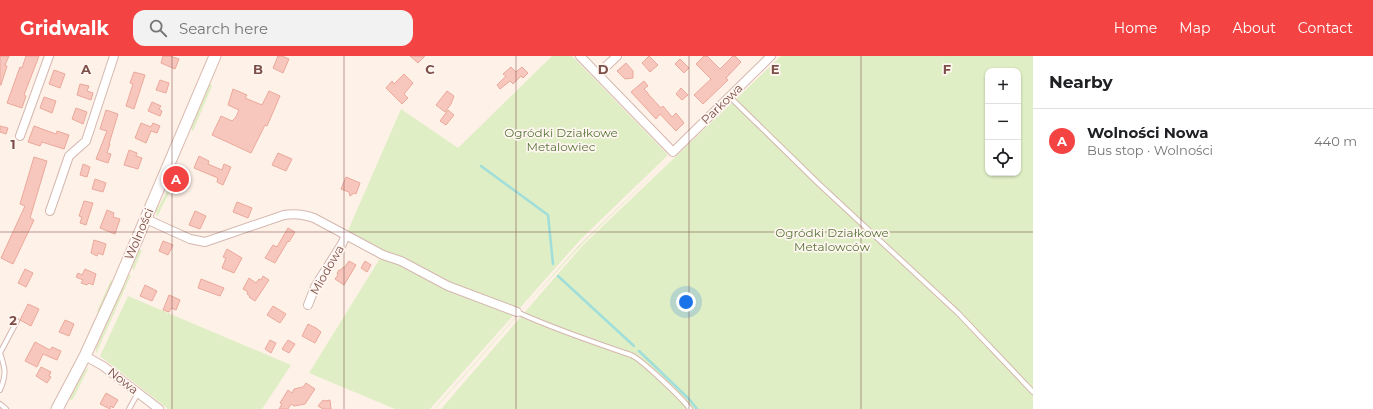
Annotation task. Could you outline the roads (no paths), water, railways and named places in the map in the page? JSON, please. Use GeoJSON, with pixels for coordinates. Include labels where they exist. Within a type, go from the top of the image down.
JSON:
{"type":"FeatureCollection","features":[{"type":"Feature","properties":{"kind":"main road","name":"Wolności"},"geometry":{"type":"LineString","coordinates":[[57,409],[85,356],[146,219],[212,57]]}},
{"type":"Feature","properties":{"kind":"street"},"geometry":{"type":"LineString","coordinates":[[20,136],[49,56]]}},
{"type":"Feature","properties":{"kind":"street"},"geometry":{"type":"LineString","coordinates":[[50,211],[69,156],[86,141],[114,56]]}},
{"type":"Feature","properties":{"kind":"street"},"geometry":{"type":"LineString","coordinates":[[580,56],[598,74],[617,56]]}},
{"type":"Feature","properties":{"kind":"street","name":"Parkowa"},"geometry":{"type":"LineString","coordinates":[[598,74],[673,152],[771,56]]}},
{"type":"Feature","properties":{"kind":"street"},"geometry":{"type":"LineString","coordinates":[[146,219],[190,239],[205,242],[284,215],[296,213],[314,218],[383,255],[396,259],[448,286],[517,312]]}},
{"type":"Feature","properties":{"kind":"street","name":"Miodowa"},"geometry":{"type":"LineString","coordinates":[[308,305],[315,287],[346,235]]}},
{"type":"Feature","properties":{"kind":"street","name":"Nowa"},"geometry":{"type":"LineString","coordinates":[[85,356],[103,366],[159,409]]}},
{"type":"Feature","properties":{"kind":"lane"},"geometry":{"type":"LineString","coordinates":[[733,100],[819,184],[958,313],[1033,392]]}},
{"type":"Feature","properties":{"kind":"lane"},"geometry":{"type":"LineString","coordinates":[[517,312],[576,336],[632,356],[648,367],[690,409]]}},
{"type":"Feature","properties":{"kind":"lane"},"geometry":{"type":"LineString","coordinates":[[0,390],[6,370],[0,353],[17,321]]}},
{"type":"Feature","properties":{"kind":"lane"},"geometry":{"type":"LineString","coordinates":[[128,409],[138,393]]}},
{"type":"Feature","properties":{"kind":"lane"},"geometry":{"type":"LineString","coordinates":[[0,404],[6,409]]}},
{"type":"Feature","properties":{"kind":"waterway"},"geometry":{"type":"LineString","coordinates":[[481,166],[548,215],[553,264]]}},
{"type":"Feature","properties":{"kind":"waterway"},"geometry":{"type":"LineString","coordinates":[[558,276],[634,346]]}},
{"type":"Feature","properties":{"kind":"waterway"},"geometry":{"type":"LineString","coordinates":[[639,351],[689,399],[697,409]]}},
{"type":"Feature","properties":{"kind":"place","name":"Wolności Nowa"},"geometry":{"type":"Point","coordinates":[176,179]}},
{"type":"Feature","properties":{"kind":"park label","name":"Ogródki Działkowe Metalowiec"},"geometry":{"type":"Point","coordinates":[561,140]}},
{"type":"Feature","properties":{"kind":"park label","name":"Ogródki Działkowe Metalowców"},"geometry":{"type":"Point","coordinates":[832,240]}}]}
